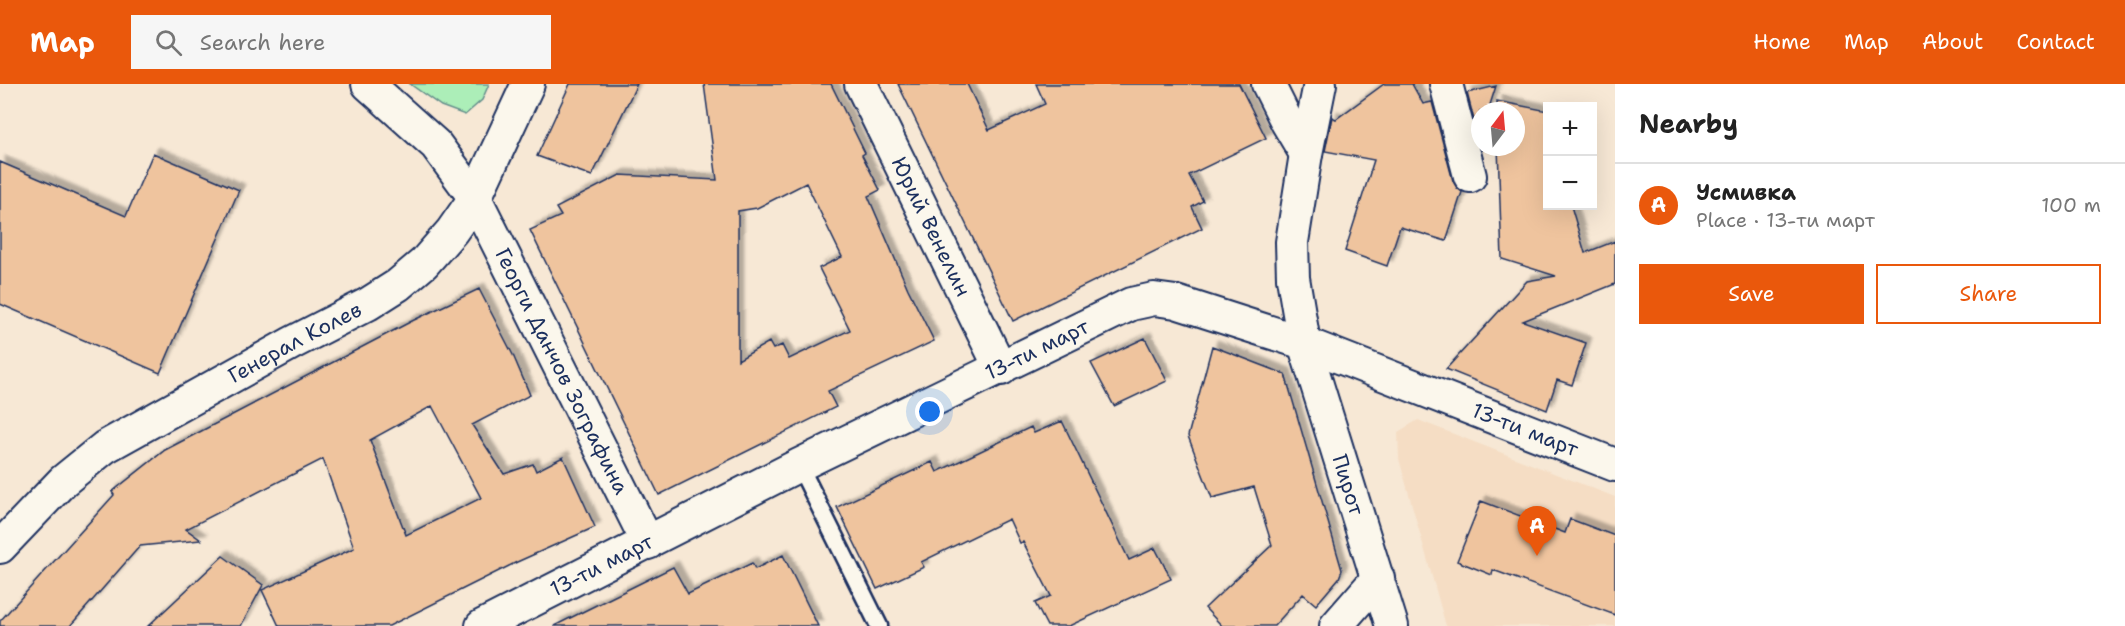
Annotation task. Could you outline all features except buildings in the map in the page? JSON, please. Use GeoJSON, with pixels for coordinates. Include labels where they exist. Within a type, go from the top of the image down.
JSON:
{"type":"FeatureCollection","features":[{"type":"Feature","properties":{"kind":"street","name":"Георги Данчов Зографина"},"geometry":{"type":"LineString","coordinates":[[368,84],[436,145],[475,198],[648,543]]}},
{"type":"Feature","properties":{"kind":"street","name":"Генерал Колев"},"geometry":{"type":"LineString","coordinates":[[0,547],[63,481],[105,447],[292,343],[368,304],[398,285],[424,263],[452,231],[475,198],[528,84]]}},
{"type":"Feature","properties":{"kind":"street","name":"Юрий Венелин"},"geometry":{"type":"LineString","coordinates":[[861,84],[1001,369]]}},
{"type":"Feature","properties":{"kind":"street"},"geometry":{"type":"LineString","coordinates":[[1268,84],[1306,154]]}},
{"type":"Feature","properties":{"kind":"street","name":"Пирот"},"geometry":{"type":"LineString","coordinates":[[1320,84],[1292,242],[1293,278],[1304,344],[1392,626]]}},
{"type":"Feature","properties":{"kind":"street"},"geometry":{"type":"LineString","coordinates":[[1446,84],[1470,176]]}},
{"type":"Feature","properties":{"kind":"street","name":"13-ти март"},"geometry":{"type":"LineString","coordinates":[[482,626],[799,465],[1131,304],[1154,299],[1176,302],[1304,344],[1615,465]]}},
{"type":"Feature","properties":{"kind":"street"},"geometry":{"type":"LineString","coordinates":[[1336,626],[1378,578]]}},
{"type":"Feature","properties":{"kind":"lane"},"geometry":{"type":"LineString","coordinates":[[799,465],[879,626]]}},
{"type":"Feature","properties":{"kind":"shaded area"},"geometry":{"type":"Polygon","coordinates":[[[1418,420],[1615,497],[1615,626],[1446,626],[1399,459],[1398,432],[1418,420]]]}},
{"type":"Feature","properties":{"kind":"green space"},"geometry":{"type":"Polygon","coordinates":[[[410,84],[489,84],[482,100],[465,115],[441,106],[410,84]]]}},
{"type":"Feature","properties":{"kind":"place","name":"Усмивка"},"geometry":{"type":"Point","coordinates":[1537,556]}}]}
